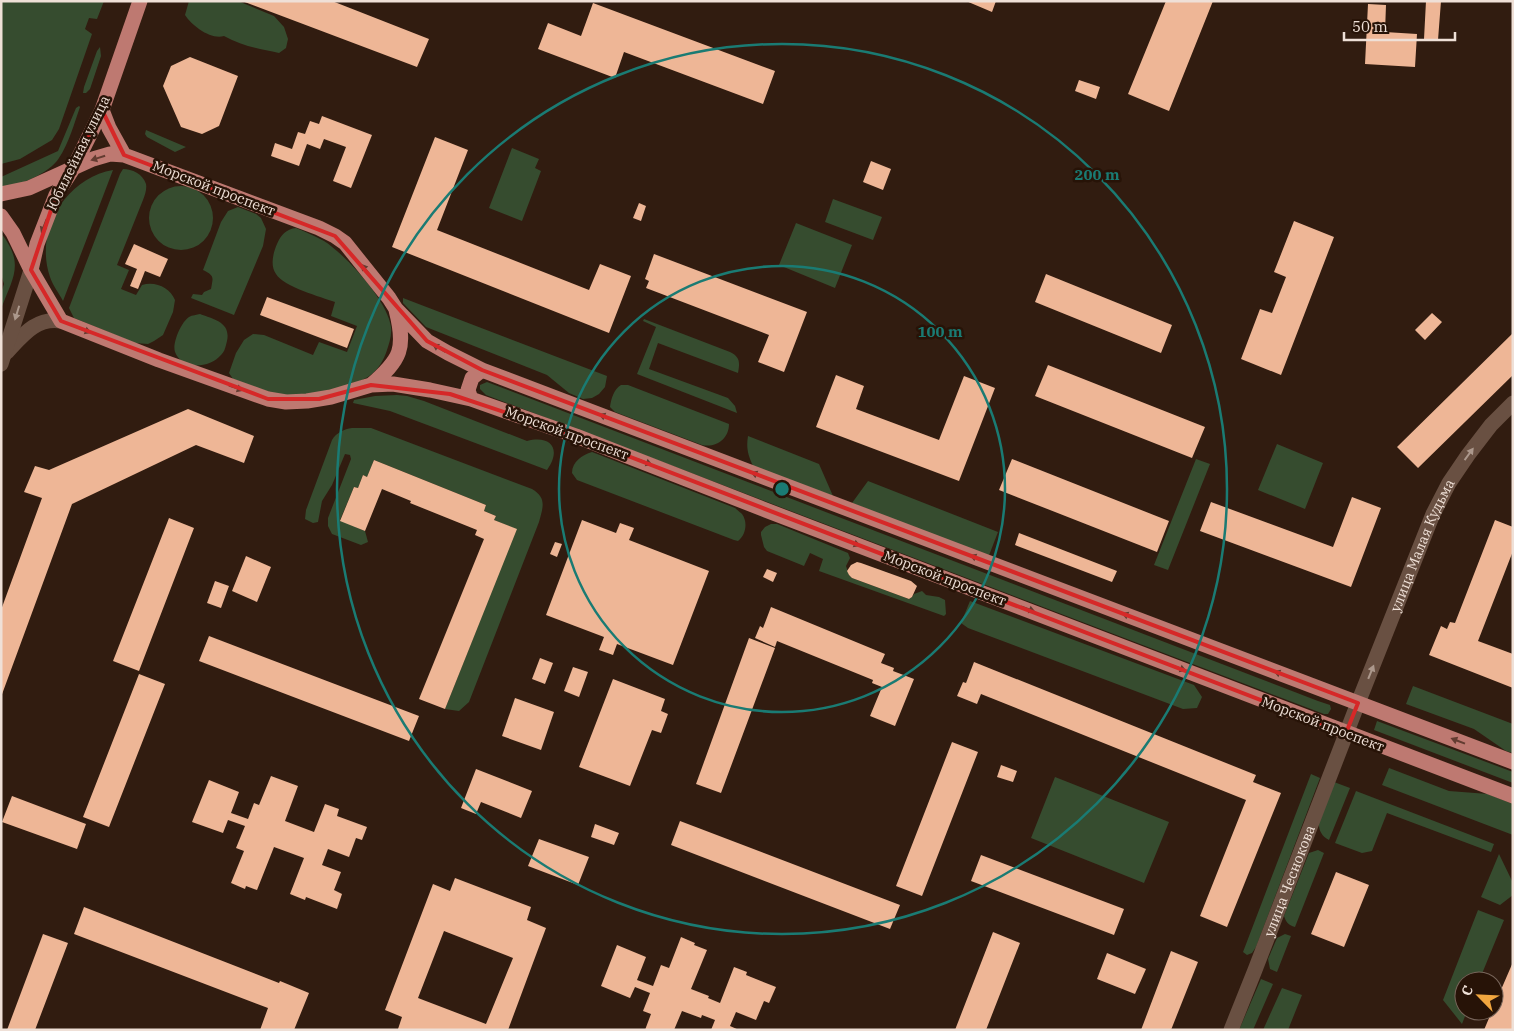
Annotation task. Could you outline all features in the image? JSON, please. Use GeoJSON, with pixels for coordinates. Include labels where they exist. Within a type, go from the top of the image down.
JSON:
{"type":"FeatureCollection","features":[{"type":"Feature","properties":{"kind":"main road","name":"Юбилейная улица"},"geometry":{"type":"LineString","coordinates":[[31,270],[37,244],[56,195],[74,167],[102,110],[140,1]]}},
{"type":"Feature","properties":{"kind":"main road"},"geometry":{"type":"LineString","coordinates":[[102,110],[109,128],[124,155]]}},
{"type":"Feature","properties":{"kind":"main road","name":"Морской проспект"},"geometry":{"type":"LineString","coordinates":[[1,194],[29,188],[74,167],[110,154],[124,155],[311,225],[335,236],[345,244],[396,309],[427,341],[482,370],[1513,762]]}},
{"type":"Feature","properties":{"kind":"main road"},"geometry":{"type":"LineString","coordinates":[[1,216],[13,233],[31,270],[61,321]]}},
{"type":"Feature","properties":{"kind":"main road","name":"Морской проспект"},"geometry":{"type":"LineString","coordinates":[[371,385],[385,373],[396,358],[402,332],[396,309]]}},
{"type":"Feature","properties":{"kind":"main road","name":"Морской проспект"},"geometry":{"type":"LineString","coordinates":[[61,321],[159,360],[268,399],[286,402],[319,399],[371,385],[392,384],[471,399],[576,436],[1513,796]]}},
{"type":"Feature","properties":{"kind":"main road"},"geometry":{"type":"LineString","coordinates":[[471,399],[468,390],[472,378],[482,370]]}},
{"type":"Feature","properties":{"kind":"street","name":"Юбилейная улица"},"geometry":{"type":"LineString","coordinates":[[3,360],[31,270]]}},
{"type":"Feature","properties":{"kind":"street"},"geometry":{"type":"LineString","coordinates":[[3,360],[28,330],[50,319],[61,321]]}},
{"type":"Feature","properties":{"kind":"street","name":"улица Малая Кудьма"},"geometry":{"type":"LineString","coordinates":[[1346,733],[1442,494],[1491,425],[1513,403]]}},
{"type":"Feature","properties":{"kind":"street","name":"улица Чеснокова"},"geometry":{"type":"LineString","coordinates":[[1231,1030],[1256,970],[1346,733]]}},
{"type":"Feature","properties":{"kind":"highlighted area"},"geometry":{"type":"Polygon","coordinates":[[[102,110],[124,155],[335,236],[427,341],[482,370],[1358,703],[1346,733],[576,436],[450,394],[371,385],[319,399],[268,399],[61,321],[31,270],[56,195],[102,110]]]}},
{"type":"Feature","properties":{"kind":"green space"},"geometry":{"type":"Polygon","coordinates":[[[1,1],[104,1],[97,19],[89,18],[85,29],[92,34],[59,129],[52,140],[20,159],[1,164],[1,1]]]}},
{"type":"Feature","properties":{"kind":"green space"},"geometry":{"type":"Polygon","coordinates":[[[189,1],[238,1],[274,16],[284,27],[288,39],[286,48],[279,53],[244,45],[224,36],[219,37],[208,34],[197,28],[185,15],[189,1]]]}},
{"type":"Feature","properties":{"kind":"green space"},"geometry":{"type":"Polygon","coordinates":[[[100,47],[101,56],[90,89],[83,93],[97,51],[100,47]]]}},
{"type":"Feature","properties":{"kind":"green space"},"geometry":{"type":"Polygon","coordinates":[[[79,106],[63,152],[54,164],[33,178],[1,189],[1,177],[58,151],[76,108],[79,106]]]}},
{"type":"Feature","properties":{"kind":"green space"},"geometry":{"type":"Polygon","coordinates":[[[146,130],[186,147],[175,152],[147,137],[145,134],[146,130]]]}},
{"type":"Feature","properties":{"kind":"green space"},"geometry":{"type":"Polygon","coordinates":[[[512,148],[539,159],[535,168],[541,171],[522,221],[489,208],[512,148]]]}},
{"type":"Feature","properties":{"kind":"green space"},"geometry":{"type":"Polygon","coordinates":[[[123,169],[133,171],[145,180],[146,192],[117,265],[129,270],[121,289],[136,295],[142,285],[162,286],[170,292],[175,300],[173,312],[163,335],[148,344],[135,343],[74,318],[69,308],[123,169]]]}},
{"type":"Feature","properties":{"kind":"green space"},"geometry":{"type":"Polygon","coordinates":[[[113,170],[63,301],[51,280],[46,260],[46,242],[51,225],[58,209],[68,195],[96,175],[113,170]]]}},
{"type":"Feature","properties":{"kind":"green space"},"geometry":{"type":"Polygon","coordinates":[[[181,186],[199,192],[207,200],[213,218],[207,236],[199,244],[181,250],[163,244],[155,236],[149,218],[155,200],[163,192],[181,186]]]}},
{"type":"Feature","properties":{"kind":"green space"},"geometry":{"type":"Polygon","coordinates":[[[833,199],[882,217],[873,240],[825,222],[833,199]]]}},
{"type":"Feature","properties":{"kind":"green space"},"geometry":{"type":"Polygon","coordinates":[[[238,207],[256,214],[261,218],[266,229],[263,246],[234,315],[191,298],[193,294],[202,295],[211,289],[212,277],[203,270],[221,222],[228,211],[238,207]]]}},
{"type":"Feature","properties":{"kind":"green space"},"geometry":{"type":"Polygon","coordinates":[[[796,223],[852,245],[835,288],[779,265],[796,223]]]}},
{"type":"Feature","properties":{"kind":"green space"},"geometry":{"type":"Polygon","coordinates":[[[296,228],[324,241],[343,257],[365,280],[388,316],[391,337],[386,353],[378,368],[368,377],[332,390],[292,396],[260,389],[233,379],[229,373],[236,353],[244,340],[253,334],[264,335],[313,355],[319,342],[347,352],[357,326],[331,316],[335,302],[294,287],[280,279],[274,271],[274,251],[282,235],[296,228]]]}},
{"type":"Feature","properties":{"kind":"green space"},"geometry":{"type":"Polygon","coordinates":[[[1,233],[13,253],[15,262],[13,279],[1,309],[1,293],[4,284],[1,274],[1,233]]]}},
{"type":"Feature","properties":{"kind":"green space"},"geometry":{"type":"Polygon","coordinates":[[[403,298],[607,376],[605,387],[592,398],[583,399],[569,393],[547,375],[426,327],[403,303],[403,298]]]}},
{"type":"Feature","properties":{"kind":"green space"},"geometry":{"type":"Polygon","coordinates":[[[200,314],[222,324],[225,327],[228,338],[224,352],[221,355],[210,363],[196,366],[190,365],[179,358],[174,348],[180,328],[186,320],[190,316],[200,314]]]}},
{"type":"Feature","properties":{"kind":"green space"},"geometry":{"type":"Polygon","coordinates":[[[644,319],[736,356],[739,363],[738,373],[658,343],[649,369],[728,398],[735,406],[737,413],[637,374],[656,327],[643,321],[644,319]]]}},
{"type":"Feature","properties":{"kind":"green space"},"geometry":{"type":"Polygon","coordinates":[[[487,382],[1330,705],[1331,709],[1328,714],[1324,714],[486,395],[480,389],[480,385],[487,382]]]}},
{"type":"Feature","properties":{"kind":"green space"},"geometry":{"type":"Polygon","coordinates":[[[621,385],[628,385],[729,424],[727,434],[717,444],[707,446],[615,412],[610,407],[611,401],[621,385]]]}},
{"type":"Feature","properties":{"kind":"green space"},"geometry":{"type":"Polygon","coordinates":[[[397,395],[424,401],[527,441],[542,440],[548,442],[552,445],[554,456],[547,470],[390,411],[353,403],[354,400],[375,396],[397,395]]]}},
{"type":"Feature","properties":{"kind":"green space"},"geometry":{"type":"Polygon","coordinates":[[[352,428],[371,428],[532,489],[542,499],[543,503],[539,522],[469,702],[459,711],[445,709],[516,529],[494,520],[496,516],[484,511],[486,505],[374,460],[367,477],[363,475],[358,488],[354,487],[340,520],[365,531],[368,542],[361,545],[332,534],[328,526],[328,518],[351,459],[350,455],[345,454],[332,485],[322,501],[318,522],[313,523],[305,519],[306,510],[332,440],[340,432],[352,428]]]}},
{"type":"Feature","properties":{"kind":"green space"},"geometry":{"type":"Polygon","coordinates":[[[748,436],[819,464],[833,496],[753,466],[748,451],[748,436]]]}},
{"type":"Feature","properties":{"kind":"green space"},"geometry":{"type":"Polygon","coordinates":[[[1277,444],[1323,463],[1305,509],[1258,490],[1277,444]]]}},
{"type":"Feature","properties":{"kind":"green space"},"geometry":{"type":"Polygon","coordinates":[[[592,452],[735,508],[744,517],[745,528],[743,535],[738,541],[734,540],[577,480],[572,473],[572,469],[581,457],[592,452]]]}},
{"type":"Feature","properties":{"kind":"green space"},"geometry":{"type":"Polygon","coordinates":[[[1196,459],[1210,464],[1168,570],[1154,565],[1196,459]]]}},
{"type":"Feature","properties":{"kind":"green space"},"geometry":{"type":"Polygon","coordinates":[[[868,481],[998,532],[988,558],[852,503],[868,481]]]}},
{"type":"Feature","properties":{"kind":"green space"},"geometry":{"type":"Polygon","coordinates":[[[771,524],[777,524],[848,553],[850,558],[846,566],[852,578],[909,599],[914,594],[922,591],[926,595],[945,600],[946,614],[944,616],[819,571],[823,559],[810,553],[804,566],[767,551],[764,547],[761,532],[771,524]]]}},
{"type":"Feature","properties":{"kind":"green space"},"geometry":{"type":"Polygon","coordinates":[[[970,601],[1194,685],[1202,697],[1197,708],[1183,709],[968,628],[961,623],[970,601]]]}},
{"type":"Feature","properties":{"kind":"green space"},"geometry":{"type":"Polygon","coordinates":[[[1413,686],[1513,724],[1513,753],[1506,751],[1474,729],[1406,704],[1413,686]]]}},
{"type":"Feature","properties":{"kind":"green space"},"geometry":{"type":"Polygon","coordinates":[[[1377,721],[1513,772],[1513,783],[1374,730],[1377,721]]]}},
{"type":"Feature","properties":{"kind":"green space"},"geometry":{"type":"Polygon","coordinates":[[[1389,768],[1449,791],[1488,794],[1513,804],[1513,835],[1382,785],[1389,768]]]}},
{"type":"Feature","properties":{"kind":"green space"},"geometry":{"type":"Polygon","coordinates":[[[1311,774],[1320,778],[1256,947],[1252,953],[1247,955],[1243,952],[1311,774]]]}},
{"type":"Feature","properties":{"kind":"green space"},"geometry":{"type":"Polygon","coordinates":[[[1055,777],[1169,822],[1144,883],[1031,838],[1055,777]]]}},
{"type":"Feature","properties":{"kind":"green space"},"geometry":{"type":"Polygon","coordinates":[[[1334,782],[1350,788],[1329,840],[1321,832],[1319,820],[1334,782]]]}},
{"type":"Feature","properties":{"kind":"green space"},"geometry":{"type":"Polygon","coordinates":[[[1356,791],[1494,844],[1491,852],[1387,813],[1372,851],[1362,853],[1335,843],[1356,791]]]}},
{"type":"Feature","properties":{"kind":"green space"},"geometry":{"type":"Polygon","coordinates":[[[1318,850],[1324,853],[1295,927],[1288,923],[1284,916],[1309,853],[1318,850]]]}},
{"type":"Feature","properties":{"kind":"green space"},"geometry":{"type":"Polygon","coordinates":[[[1499,854],[1513,883],[1513,895],[1500,905],[1481,897],[1499,854]]]}},
{"type":"Feature","properties":{"kind":"green space"},"geometry":{"type":"Polygon","coordinates":[[[1478,910],[1504,920],[1483,971],[1454,971],[1478,910]]]}},
{"type":"Feature","properties":{"kind":"green space"},"geometry":{"type":"Polygon","coordinates":[[[1285,934],[1291,936],[1277,972],[1270,969],[1268,959],[1277,938],[1285,934]]]}},
{"type":"Feature","properties":{"kind":"green space"},"geometry":{"type":"Polygon","coordinates":[[[1454,972],[1454,1014],[1443,1000],[1454,972]]]}},
{"type":"Feature","properties":{"kind":"green space"},"geometry":{"type":"Polygon","coordinates":[[[1261,979],[1273,984],[1253,1030],[1239,1030],[1261,979]]]}},
{"type":"Feature","properties":{"kind":"green space"},"geometry":{"type":"Polygon","coordinates":[[[1282,988],[1302,995],[1288,1030],[1263,1030],[1282,988]]]}},
{"type":"Feature","properties":{"kind":"building"},"geometry":{"type":"Polygon","coordinates":[[[242,1],[332,1],[429,39],[417,67],[242,1]]]}},
{"type":"Feature","properties":{"kind":"building"},"geometry":{"type":"Polygon","coordinates":[[[966,1],[996,1],[992,12],[966,1]]]}},
{"type":"Feature","properties":{"kind":"building"},"geometry":{"type":"Polygon","coordinates":[[[1166,1],[1213,1],[1169,111],[1128,94],[1166,1]]]}},
{"type":"Feature","properties":{"kind":"building"},"geometry":{"type":"Polygon","coordinates":[[[1426,1],[1441,1],[1438,40],[1424,39],[1426,1]]]}},
{"type":"Feature","properties":{"kind":"building"},"geometry":{"type":"Polygon","coordinates":[[[593,3],[775,71],[763,104],[624,52],[615,78],[538,49],[548,23],[581,36],[593,3]]]}},
{"type":"Feature","properties":{"kind":"building"},"geometry":{"type":"Polygon","coordinates":[[[1368,4],[1386,5],[1385,32],[1417,34],[1415,67],[1365,64],[1368,4]]]}},
{"type":"Feature","properties":{"kind":"building"},"geometry":{"type":"Polygon","coordinates":[[[190,57],[238,76],[219,126],[202,134],[181,127],[163,86],[171,66],[190,57]]]}},
{"type":"Feature","properties":{"kind":"building"},"geometry":{"type":"Polygon","coordinates":[[[1079,80],[1100,87],[1096,99],[1075,91],[1079,80]]]}},
{"type":"Feature","properties":{"kind":"building"},"geometry":{"type":"Polygon","coordinates":[[[322,116],[372,135],[351,188],[333,181],[346,147],[324,139],[320,149],[307,144],[299,166],[271,156],[275,143],[292,149],[298,132],[305,134],[310,121],[319,124],[322,116]]]}},
{"type":"Feature","properties":{"kind":"building"},"geometry":{"type":"Polygon","coordinates":[[[435,137],[468,150],[437,230],[589,290],[600,264],[631,276],[609,333],[392,247],[435,137]]]}},
{"type":"Feature","properties":{"kind":"building"},"geometry":{"type":"Polygon","coordinates":[[[871,161],[891,169],[883,190],[863,182],[871,161]]]}},
{"type":"Feature","properties":{"kind":"building"},"geometry":{"type":"Polygon","coordinates":[[[639,203],[646,206],[641,221],[633,218],[639,203]]]}},
{"type":"Feature","properties":{"kind":"building"},"geometry":{"type":"Polygon","coordinates":[[[1294,221],[1334,237],[1281,375],[1241,359],[1260,309],[1272,313],[1286,277],[1274,272],[1294,221]]]}},
{"type":"Feature","properties":{"kind":"building"},"geometry":{"type":"Polygon","coordinates":[[[134,244],[168,259],[160,277],[145,271],[138,289],[130,286],[137,269],[125,264],[134,244]]]}},
{"type":"Feature","properties":{"kind":"building"},"geometry":{"type":"Polygon","coordinates":[[[654,254],[807,312],[784,372],[758,362],[769,335],[646,288],[649,281],[645,279],[654,254]]]}},
{"type":"Feature","properties":{"kind":"building"},"geometry":{"type":"Polygon","coordinates":[[[1046,274],[1172,325],[1161,353],[1035,302],[1046,274]]]}},
{"type":"Feature","properties":{"kind":"building"},"geometry":{"type":"Polygon","coordinates":[[[267,297],[354,329],[347,348],[260,315],[267,297]]]}},
{"type":"Feature","properties":{"kind":"building"},"geometry":{"type":"Polygon","coordinates":[[[1432,313],[1442,322],[1425,340],[1415,330],[1432,313]]]}},
{"type":"Feature","properties":{"kind":"building"},"geometry":{"type":"Polygon","coordinates":[[[1513,333],[1513,375],[1418,468],[1397,447],[1513,333]]]}},
{"type":"Feature","properties":{"kind":"building"},"geometry":{"type":"Polygon","coordinates":[[[1048,365],[1205,427],[1192,458],[1035,396],[1048,365]]]}},
{"type":"Feature","properties":{"kind":"building"},"geometry":{"type":"Polygon","coordinates":[[[836,375],[864,386],[856,409],[939,440],[964,376],[995,388],[959,481],[816,427],[836,375]]]}},
{"type":"Feature","properties":{"kind":"building"},"geometry":{"type":"Polygon","coordinates":[[[188,409],[254,436],[244,463],[196,445],[72,504],[1,697],[1,610],[42,498],[24,492],[35,466],[49,470],[188,409]]]}},
{"type":"Feature","properties":{"kind":"building"},"geometry":{"type":"Polygon","coordinates":[[[1012,459],[1169,521],[1157,552],[999,490],[1012,459]]]}},
{"type":"Feature","properties":{"kind":"building"},"geometry":{"type":"Polygon","coordinates":[[[374,460],[486,505],[484,511],[496,516],[494,520],[517,529],[445,709],[419,699],[484,539],[475,535],[477,530],[410,503],[411,501],[382,489],[365,531],[340,521],[354,487],[358,488],[363,475],[367,477],[374,460]]]}},
{"type":"Feature","properties":{"kind":"building"},"geometry":{"type":"Polygon","coordinates":[[[1352,497],[1381,508],[1351,587],[1200,531],[1211,502],[1333,547],[1352,497]]]}},
{"type":"Feature","properties":{"kind":"building"},"geometry":{"type":"Polygon","coordinates":[[[169,518],[194,528],[139,671],[113,661],[169,518]]]}},
{"type":"Feature","properties":{"kind":"building"},"geometry":{"type":"Polygon","coordinates":[[[582,520],[616,533],[620,523],[634,528],[629,540],[709,571],[673,665],[617,644],[613,655],[599,650],[604,637],[546,615],[582,520]]]}},
{"type":"Feature","properties":{"kind":"building"},"geometry":{"type":"Polygon","coordinates":[[[1495,520],[1513,527],[1513,551],[1478,641],[1513,654],[1513,688],[1429,655],[1441,626],[1447,629],[1450,622],[1455,623],[1495,520]]]}},
{"type":"Feature","properties":{"kind":"building"},"geometry":{"type":"Polygon","coordinates":[[[1019,533],[1117,571],[1112,582],[1015,545],[1019,533]]]}},
{"type":"Feature","properties":{"kind":"building"},"geometry":{"type":"Polygon","coordinates":[[[555,542],[562,544],[557,557],[550,554],[555,542]]]}},
{"type":"Feature","properties":{"kind":"building"},"geometry":{"type":"Polygon","coordinates":[[[246,556],[271,567],[257,602],[232,591],[246,556]]]}},
{"type":"Feature","properties":{"kind":"building"},"geometry":{"type":"Polygon","coordinates":[[[857,562],[911,581],[917,586],[912,597],[909,599],[852,578],[847,571],[851,565],[857,562]]]}},
{"type":"Feature","properties":{"kind":"building"},"geometry":{"type":"Polygon","coordinates":[[[767,569],[777,573],[773,582],[763,577],[767,569]]]}},
{"type":"Feature","properties":{"kind":"building"},"geometry":{"type":"Polygon","coordinates":[[[215,581],[229,586],[221,608],[207,603],[215,581]]]}},
{"type":"Feature","properties":{"kind":"building"},"geometry":{"type":"Polygon","coordinates":[[[771,607],[885,654],[881,663],[894,668],[893,671],[914,679],[895,726],[870,716],[882,687],[872,683],[873,680],[777,641],[775,647],[755,638],[760,626],[763,628],[771,607]]]}},
{"type":"Feature","properties":{"kind":"building"},"geometry":{"type":"Polygon","coordinates":[[[209,636],[419,716],[409,741],[199,661],[209,636]]]}},
{"type":"Feature","properties":{"kind":"building"},"geometry":{"type":"Polygon","coordinates":[[[749,638],[775,648],[721,793],[696,784],[749,638]]]}},
{"type":"Feature","properties":{"kind":"building"},"geometry":{"type":"Polygon","coordinates":[[[540,658],[553,663],[545,684],[532,679],[540,658]]]}},
{"type":"Feature","properties":{"kind":"building"},"geometry":{"type":"Polygon","coordinates":[[[974,662],[1256,775],[1253,782],[1281,793],[1227,927],[1200,916],[1246,800],[981,694],[977,704],[957,696],[963,682],[966,683],[974,662]]]}},
{"type":"Feature","properties":{"kind":"building"},"geometry":{"type":"Polygon","coordinates":[[[573,667],[588,672],[579,697],[564,691],[573,667]]]}},
{"type":"Feature","properties":{"kind":"building"},"geometry":{"type":"Polygon","coordinates":[[[139,674],[165,684],[109,827],[83,817],[139,674]]]}},
{"type":"Feature","properties":{"kind":"building"},"geometry":{"type":"Polygon","coordinates":[[[613,679],[665,699],[661,711],[668,714],[661,733],[652,730],[630,786],[579,767],[613,679]]]}},
{"type":"Feature","properties":{"kind":"building"},"geometry":{"type":"Polygon","coordinates":[[[515,698],[554,712],[541,750],[502,736],[515,698]]]}},
{"type":"Feature","properties":{"kind":"building"},"geometry":{"type":"Polygon","coordinates":[[[952,742],[978,752],[922,896],[896,886],[952,742]]]}},
{"type":"Feature","properties":{"kind":"building"},"geometry":{"type":"Polygon","coordinates":[[[1001,765],[1017,771],[1013,782],[997,777],[1001,765]]]}},
{"type":"Feature","properties":{"kind":"building"},"geometry":{"type":"Polygon","coordinates":[[[476,769],[532,791],[521,818],[481,802],[476,814],[461,808],[476,769]]]}},
{"type":"Feature","properties":{"kind":"building"},"geometry":{"type":"Polygon","coordinates":[[[271,776],[298,786],[285,821],[314,832],[325,804],[339,809],[337,816],[367,827],[362,840],[356,838],[349,857],[328,849],[322,865],[341,872],[334,890],[342,894],[337,909],[306,897],[305,900],[290,894],[304,858],[274,847],[257,890],[246,886],[245,889],[231,883],[244,851],[236,848],[245,826],[228,820],[223,833],[192,822],[209,780],[239,792],[231,813],[248,819],[254,803],[259,805],[271,776]]]}},
{"type":"Feature","properties":{"kind":"building"},"geometry":{"type":"Polygon","coordinates":[[[12,796],[86,824],[77,849],[2,822],[12,796]]]}},
{"type":"Feature","properties":{"kind":"building"},"geometry":{"type":"Polygon","coordinates":[[[680,821],[900,905],[890,929],[671,845],[680,821]]]}},
{"type":"Feature","properties":{"kind":"building"},"geometry":{"type":"Polygon","coordinates":[[[595,824],[619,833],[614,845],[591,837],[595,824]]]}},
{"type":"Feature","properties":{"kind":"building"},"geometry":{"type":"Polygon","coordinates":[[[539,839],[589,857],[578,885],[528,866],[539,839]]]}},
{"type":"Feature","properties":{"kind":"building"},"geometry":{"type":"Polygon","coordinates":[[[981,855],[1124,909],[1114,935],[971,881],[981,855]]]}},
{"type":"Feature","properties":{"kind":"building"},"geometry":{"type":"Polygon","coordinates":[[[1336,872],[1369,885],[1344,947],[1311,934],[1336,872]]]}},
{"type":"Feature","properties":{"kind":"building"},"geometry":{"type":"Polygon","coordinates":[[[455,878],[531,907],[527,920],[546,928],[508,1030],[400,1030],[398,1029],[402,1017],[385,1010],[433,884],[450,891],[455,878]],[[444,931],[418,998],[486,1024],[513,958],[444,931]]]}},
{"type":"Feature","properties":{"kind":"building"},"geometry":{"type":"Polygon","coordinates":[[[84,907],[309,993],[294,1030],[260,1030],[268,1008],[74,934],[84,907]]]}},
{"type":"Feature","properties":{"kind":"building"},"geometry":{"type":"Polygon","coordinates":[[[993,932],[1020,943],[986,1030],[955,1030],[993,932]]]}},
{"type":"Feature","properties":{"kind":"building"},"geometry":{"type":"Polygon","coordinates":[[[43,934],[68,943],[35,1030],[7,1030],[43,934]]]}},
{"type":"Feature","properties":{"kind":"building"},"geometry":{"type":"Polygon","coordinates":[[[681,937],[707,950],[691,989],[709,996],[708,998],[720,1003],[734,967],[747,972],[746,975],[776,987],[769,1003],[764,1001],[756,1020],[736,1012],[730,1026],[739,1030],[711,1030],[715,1020],[702,1015],[701,1018],[682,1011],[674,1030],[645,1030],[651,1014],[643,1011],[650,993],[635,987],[630,998],[601,986],[617,945],[646,957],[637,980],[653,986],[661,965],[669,968],[681,937]]]}},
{"type":"Feature","properties":{"kind":"building"},"geometry":{"type":"Polygon","coordinates":[[[1171,951],[1198,962],[1171,1030],[1141,1030],[1171,951]]]}},
{"type":"Feature","properties":{"kind":"building"},"geometry":{"type":"Polygon","coordinates":[[[1107,953],[1146,969],[1135,994],[1097,979],[1107,953]]]}},
{"type":"Feature","properties":{"kind":"building"},"geometry":{"type":"Polygon","coordinates":[[[1513,962],[1513,1030],[1484,1030],[1488,1021],[1504,1021],[1504,983],[1513,962]]]}}]}
